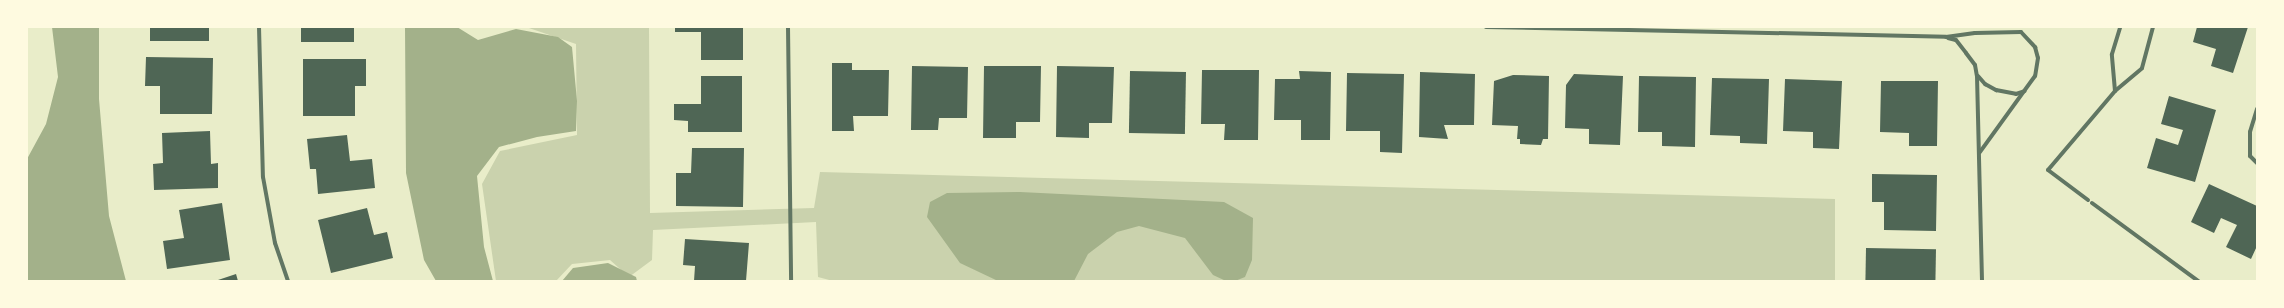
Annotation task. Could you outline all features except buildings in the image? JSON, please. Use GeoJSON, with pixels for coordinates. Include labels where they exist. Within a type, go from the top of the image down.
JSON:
{"type":"FeatureCollection","features":[{"type":"Feature","properties":{"kind":"street"},"geometry":{"type":"LineString","coordinates":[[259,27],[263,177],[275,243],[288,281]]}},
{"type":"Feature","properties":{"kind":"street"},"geometry":{"type":"LineString","coordinates":[[788,27],[791,281]]}},
{"type":"Feature","properties":{"kind":"street"},"geometry":{"type":"LineString","coordinates":[[1486,27],[1946,37],[1975,33],[2021,32],[2030,40],[2038,58],[2035,76],[2026,91],[1980,152]]}},
{"type":"Feature","properties":{"kind":"street"},"geometry":{"type":"LineString","coordinates":[[2115,91],[2112,54],[2120,27]]}},
{"type":"Feature","properties":{"kind":"street"},"geometry":{"type":"LineString","coordinates":[[2153,27],[2142,68],[2115,91],[2048,170],[2198,281]]}},
{"type":"Feature","properties":{"kind":"street"},"geometry":{"type":"LineString","coordinates":[[1946,37],[1956,40],[1975,65],[1977,76],[1982,281]]}},
{"type":"Feature","properties":{"kind":"street"},"geometry":{"type":"LineString","coordinates":[[1977,76],[1985,84],[1996,90],[2016,94],[2026,91]]}},
{"type":"Feature","properties":{"kind":"street"},"geometry":{"type":"LineString","coordinates":[[2257,109],[2250,132],[2250,156],[2257,163]]}},
{"type":"Feature","properties":{"kind":"shaded area"},"geometry":{"type":"Polygon","coordinates":[[[52,27],[99,27],[99,99],[109,216],[126,281],[27,281],[27,159],[46,124],[58,77],[52,27]]]}},
{"type":"Feature","properties":{"kind":"shaded area"},"geometry":{"type":"Polygon","coordinates":[[[405,27],[457,27],[478,40],[516,29],[558,37],[572,47],[577,101],[576,131],[537,137],[499,147],[477,176],[484,247],[493,281],[436,281],[424,260],[406,173],[405,27]]]}},
{"type":"Feature","properties":{"kind":"shaded area"},"geometry":{"type":"Polygon","coordinates":[[[526,27],[649,27],[650,213],[814,208],[820,172],[1835,199],[1835,281],[833,281],[818,277],[816,222],[653,230],[652,260],[629,277],[610,260],[572,264],[556,281],[496,281],[482,184],[500,151],[577,135],[576,44],[526,27]]]}},
{"type":"Feature","properties":{"kind":"shaded area"},"geometry":{"type":"Polygon","coordinates":[[[1020,192],[1224,202],[1253,218],[1252,260],[1245,277],[1235,281],[1226,281],[1213,275],[1185,238],[1139,226],[1117,232],[1088,254],[1074,281],[998,281],[960,263],[927,217],[930,202],[947,193],[1020,192]]]}},
{"type":"Feature","properties":{"kind":"shaded area"},"geometry":{"type":"Polygon","coordinates":[[[608,263],[636,277],[637,281],[562,281],[573,268],[608,263]]]}}]}
